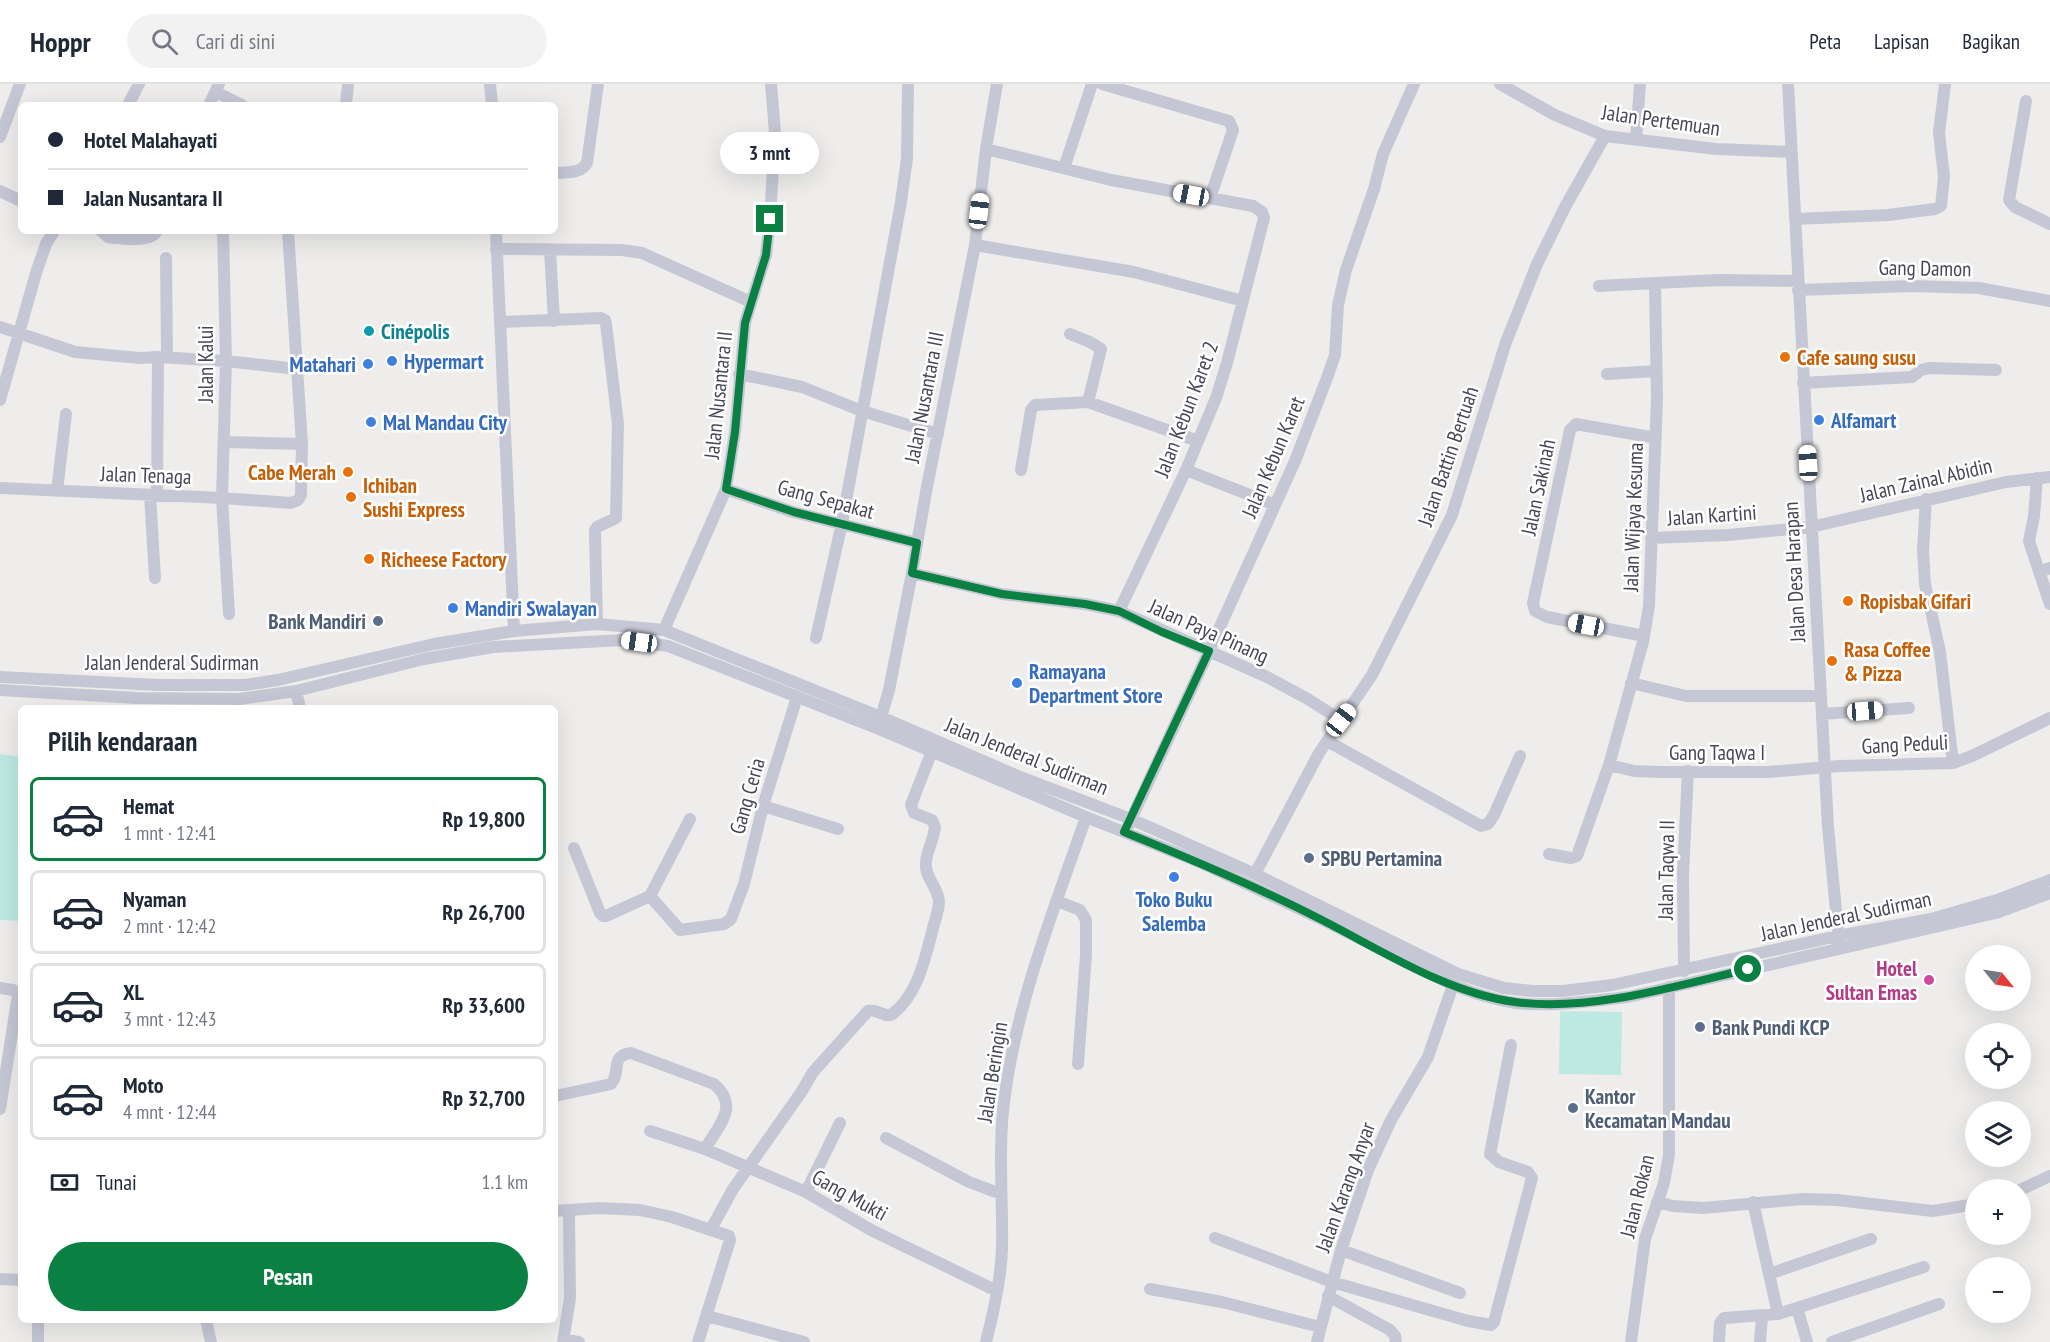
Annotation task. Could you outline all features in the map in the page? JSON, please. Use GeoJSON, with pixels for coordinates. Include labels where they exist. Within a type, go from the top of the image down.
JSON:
{"type":"FeatureCollection","features":[{"type":"Feature","properties":{"kind":"street"},"geometry":{"type":"LineString","coordinates":[[0,137],[20,84]]}},
{"type":"Feature","properties":{"kind":"street"},"geometry":{"type":"LineString","coordinates":[[130,102],[139,84]]}},
{"type":"Feature","properties":{"kind":"street"},"geometry":{"type":"LineString","coordinates":[[346,102],[348,84]]}},
{"type":"Feature","properties":{"kind":"street"},"geometry":{"type":"LineString","coordinates":[[490,84],[492,102]]}},
{"type":"Feature","properties":{"kind":"street"},"geometry":{"type":"LineString","coordinates":[[558,173],[579,171],[588,163],[598,84]]}},
{"type":"Feature","properties":{"kind":"street","name":"Jalan Nusantara II"},"geometry":{"type":"LineString","coordinates":[[664,630],[726,489],[735,432],[745,323],[766,255],[770,219],[775,133],[771,84]]}},
{"type":"Feature","properties":{"kind":"street"},"geometry":{"type":"LineString","coordinates":[[816,638],[842,523],[901,202],[907,158],[908,84]]}},
{"type":"Feature","properties":{"kind":"street","name":"Jalan Nusantara III"},"geometry":{"type":"LineString","coordinates":[[881,717],[889,690],[975,245],[986,149],[997,84]]}},
{"type":"Feature","properties":{"kind":"street"},"geometry":{"type":"LineString","coordinates":[[1064,168],[1092,84]]}},
{"type":"Feature","properties":{"kind":"street"},"geometry":{"type":"LineString","coordinates":[[986,149],[1111,180],[1210,198],[1233,130],[1229,121],[1102,84]]}},
{"type":"Feature","properties":{"kind":"street","name":"Jalan Kebun Karet"},"geometry":{"type":"LineString","coordinates":[[1124,832],[1275,505],[1328,378],[1335,355],[1338,304],[1346,270],[1374,189],[1383,154],[1414,84]]}},
{"type":"Feature","properties":{"kind":"street","name":"Jalan Pertemuan"},"geometry":{"type":"LineString","coordinates":[[1500,84],[1555,115],[1605,136],[1716,149],[1791,153]]}},
{"type":"Feature","properties":{"kind":"street"},"geometry":{"type":"LineString","coordinates":[[1636,139],[1640,84]]}},
{"type":"Feature","properties":{"kind":"street","name":"Jalan Desa Harapan"},"geometry":{"type":"LineString","coordinates":[[1788,84],[1825,768],[1832,880],[1839,942]]}},
{"type":"Feature","properties":{"kind":"street"},"geometry":{"type":"LineString","coordinates":[[1795,219],[1888,215],[1939,208],[1943,200],[1944,177],[1939,134],[1945,84]]}},
{"type":"Feature","properties":{"kind":"street"},"geometry":{"type":"LineString","coordinates":[[211,102],[218,88],[238,102]]}},
{"type":"Feature","properties":{"kind":"street"},"geometry":{"type":"LineString","coordinates":[[2026,101],[2009,200],[2015,207],[2050,224]]}},
{"type":"Feature","properties":{"kind":"street","name":"Jalan Battin Bertuah"},"geometry":{"type":"LineString","coordinates":[[1256,874],[1303,782],[1327,741],[1372,675],[1449,521],[1506,342],[1524,296],[1565,207],[1605,136]]}},
{"type":"Feature","properties":{"kind":"street"},"geometry":{"type":"LineString","coordinates":[[0,191],[18,200]]}},
{"type":"Feature","properties":{"kind":"street","name":"Jalan Kebun Karet 2"},"geometry":{"type":"LineString","coordinates":[[1119,611],[1198,441],[1227,363],[1264,223],[1262,212],[1253,207],[1210,198]]}},
{"type":"Feature","properties":{"kind":"street"},"geometry":{"type":"LineString","coordinates":[[0,400],[36,273],[46,244],[52,234]]}},
{"type":"Feature","properties":{"kind":"street"},"geometry":{"type":"LineString","coordinates":[[104,234],[114,238],[149,238],[156,234]]}},
{"type":"Feature","properties":{"kind":"street","name":"Jalan Kalui"},"geometry":{"type":"LineString","coordinates":[[224,234],[226,361],[222,498],[229,614]]}},
{"type":"Feature","properties":{"kind":"street"},"geometry":{"type":"LineString","coordinates":[[224,442],[302,444],[288,234]]}},
{"type":"Feature","properties":{"kind":"street"},"geometry":{"type":"LineString","coordinates":[[496,234],[514,631]]}},
{"type":"Feature","properties":{"kind":"street"},"geometry":{"type":"LineString","coordinates":[[975,245],[1134,272],[1243,301]]}},
{"type":"Feature","properties":{"kind":"street"},"geometry":{"type":"LineString","coordinates":[[496,249],[622,250],[642,254],[751,303]]}},
{"type":"Feature","properties":{"kind":"street"},"geometry":{"type":"LineString","coordinates":[[550,250],[554,321]]}},
{"type":"Feature","properties":{"kind":"street"},"geometry":{"type":"LineString","coordinates":[[155,578],[153,495],[163,357],[166,258]]}},
{"type":"Feature","properties":{"kind":"street"},"geometry":{"type":"LineString","coordinates":[[1599,286],[1720,280],[1798,286]]}},
{"type":"Feature","properties":{"kind":"street","name":"Jalan Wijaya Kesuma"},"geometry":{"type":"LineString","coordinates":[[1549,854],[1571,858],[1577,856],[1609,765],[1644,636],[1649,606],[1656,438],[1655,283]]}},
{"type":"Feature","properties":{"kind":"street","name":"Gang Damon"},"geometry":{"type":"LineString","coordinates":[[1798,286],[1979,288],[2050,301]]}},
{"type":"Feature","properties":{"kind":"street"},"geometry":{"type":"LineString","coordinates":[[500,322],[601,318],[605,320],[618,424],[618,485],[616,518],[595,530],[597,624]]}},
{"type":"Feature","properties":{"kind":"street"},"geometry":{"type":"LineString","coordinates":[[0,327],[75,352],[140,358],[163,357],[226,361],[297,369]]}},
{"type":"Feature","properties":{"kind":"street"},"geometry":{"type":"LineString","coordinates":[[1070,334],[1090,342],[1101,350],[1089,402]]}},
{"type":"Feature","properties":{"kind":"street"},"geometry":{"type":"LineString","coordinates":[[1803,383],[1912,377],[1921,370],[1929,368],[1996,370]]}},
{"type":"Feature","properties":{"kind":"street"},"geometry":{"type":"LineString","coordinates":[[1607,374],[1656,371]]}},
{"type":"Feature","properties":{"kind":"street"},"geometry":{"type":"LineString","coordinates":[[739,374],[802,387],[862,411],[938,434]]}},
{"type":"Feature","properties":{"kind":"street"},"geometry":{"type":"LineString","coordinates":[[1022,470],[1032,406],[1089,402],[1198,441]]}},
{"type":"Feature","properties":{"kind":"street"},"geometry":{"type":"LineString","coordinates":[[57,490],[66,414]]}},
{"type":"Feature","properties":{"kind":"street","name":"Jalan Sakinah"},"geometry":{"type":"LineString","coordinates":[[1644,636],[1547,617],[1535,611],[1533,603],[1570,430],[1576,424],[1656,438]]}},
{"type":"Feature","properties":{"kind":"street","name":"Jalan Tenaga"},"geometry":{"type":"LineString","coordinates":[[0,488],[291,503],[298,500],[301,495],[302,444]]}},
{"type":"Feature","properties":{"kind":"street"},"geometry":{"type":"LineString","coordinates":[[1186,470],[1275,505]]}},
{"type":"Feature","properties":{"kind":"street"},"geometry":{"type":"LineString","coordinates":[[2044,477],[2029,541],[2044,570],[2050,604]]}},
{"type":"Feature","properties":{"kind":"street","name":"Jalan Zainal Abidin"},"geometry":{"type":"LineString","coordinates":[[1811,527],[1926,499],[2006,482],[2044,477]]}},
{"type":"Feature","properties":{"kind":"street","name":"Gang Sepakat"},"geometry":{"type":"LineString","coordinates":[[726,489],[794,512],[917,543]]}},
{"type":"Feature","properties":{"kind":"street"},"geometry":{"type":"LineString","coordinates":[[1926,499],[1923,551],[1925,584],[1940,652],[1953,763]]}},
{"type":"Feature","properties":{"kind":"street","name":"Jalan Kartini"},"geometry":{"type":"LineString","coordinates":[[1652,538],[1811,527]]}},
{"type":"Feature","properties":{"kind":"street","name":"Jalan Paya Pinang"},"geometry":{"type":"LineString","coordinates":[[912,573],[1002,594],[1085,604],[1119,611],[1289,688],[1341,720]]}},
{"type":"Feature","properties":{"kind":"street","name":"Jalan Jenderal Sudirman"},"geometry":{"type":"LineString","coordinates":[[0,677],[245,685],[278,680],[434,644],[514,631],[597,624],[664,630],[791,690],[1086,817],[1256,887],[1453,986],[1495,999],[1533,1004],[1566,1004],[1628,997],[1747,963],[1931,919],[1996,900],[2043,892],[2050,880]]}},
{"type":"Feature","properties":{"kind":"street","name":"Jalan Jenderal Sudirman"},"geometry":{"type":"LineString","coordinates":[[0,690],[138,703],[239,699],[296,691],[365,672],[460,652],[516,645],[623,640],[668,646],[791,690],[881,717],[1018,776],[1131,819],[1256,874],[1458,974],[1504,988],[1532,991],[1590,988],[1639,981],[1684,971],[1747,963]]}},
{"type":"Feature","properties":{"kind":"street"},"geometry":{"type":"LineString","coordinates":[[1631,683],[1686,696],[1821,696]]}},
{"type":"Feature","properties":{"kind":"street"},"geometry":{"type":"LineString","coordinates":[[196,699],[197,685]]}},
{"type":"Feature","properties":{"kind":"street","name":"Gang Ceria"},"geometry":{"type":"LineString","coordinates":[[650,896],[680,930],[724,924],[731,919],[737,906],[791,690]]}},
{"type":"Feature","properties":{"kind":"street"},"geometry":{"type":"LineString","coordinates":[[296,691],[299,705]]}},
{"type":"Feature","properties":{"kind":"street"},"geometry":{"type":"LineString","coordinates":[[1822,714],[1908,708]]}},
{"type":"Feature","properties":{"kind":"street","name":"Gang Peduli"},"geometry":{"type":"LineString","coordinates":[[1825,768],[1953,763],[2050,718]]}},
{"type":"Feature","properties":{"kind":"street"},"geometry":{"type":"LineString","coordinates":[[1327,741],[1481,826],[1488,824],[1494,815],[1520,756]]}},
{"type":"Feature","properties":{"kind":"street"},"geometry":{"type":"LineString","coordinates":[[711,1229],[747,1168],[813,1072],[868,1011],[886,1015],[894,1013],[907,997],[920,972],[938,908],[937,893],[926,871],[926,862],[935,827],[932,820],[914,813],[911,805],[932,751]]}},
{"type":"Feature","properties":{"kind":"street","name":"Gang Taqwa I"},"geometry":{"type":"LineString","coordinates":[[1609,765],[1634,771],[1768,772],[1825,768]]}},
{"type":"Feature","properties":{"kind":"street","name":"Jalan Taqwa II"},"geometry":{"type":"LineString","coordinates":[[1684,971],[1683,873],[1688,771]]}},
{"type":"Feature","properties":{"kind":"street"},"geometry":{"type":"LineString","coordinates":[[763,806],[838,829]]}},
{"type":"Feature","properties":{"kind":"street","name":"Jalan Beringin"},"geometry":{"type":"LineString","coordinates":[[986,1342],[997,1291],[1002,1248],[1001,1141],[1008,1074],[1045,932],[1086,817]]}},
{"type":"Feature","properties":{"kind":"street"},"geometry":{"type":"LineString","coordinates":[[574,848],[603,916],[650,896],[690,819]]}},
{"type":"Feature","properties":{"kind":"street"},"geometry":{"type":"LineString","coordinates":[[1057,901],[1080,910],[1086,920],[1086,955],[1078,1064]]}},
{"type":"Feature","properties":{"kind":"street","name":"Jalan Karang Anyar"},"geometry":{"type":"LineString","coordinates":[[1317,1342],[1341,1250],[1368,1170],[1391,1120],[1428,1057],[1453,986]]}},
{"type":"Feature","properties":{"kind":"street","name":"Jalan Rokan"},"geometry":{"type":"LineString","coordinates":[[1631,1342],[1642,1257],[1669,1155],[1669,987]]}},
{"type":"Feature","properties":{"kind":"street"},"geometry":{"type":"LineString","coordinates":[[0,988],[14,990],[18,995],[0,1109]]}},
{"type":"Feature","properties":{"kind":"street"},"geometry":{"type":"LineString","coordinates":[[1215,1238],[1332,1282],[1490,1326],[1494,1322],[1532,1178],[1530,1173],[1499,1162],[1490,1154],[1511,1045]]}},
{"type":"Feature","properties":{"kind":"street"},"geometry":{"type":"LineString","coordinates":[[558,1095],[611,1084],[614,1080],[617,1061],[621,1056],[632,1053],[714,1084],[723,1092],[727,1101],[727,1109],[705,1149]]}},
{"type":"Feature","properties":{"kind":"street"},"geometry":{"type":"LineString","coordinates":[[806,1192],[840,1123]]}},
{"type":"Feature","properties":{"kind":"street","name":"Gang Mukti"},"geometry":{"type":"LineString","coordinates":[[650,1131],[705,1149],[806,1192],[871,1230],[997,1291]]}},
{"type":"Feature","properties":{"kind":"street"},"geometry":{"type":"LineString","coordinates":[[886,1138],[969,1182],[1001,1194]]}},
{"type":"Feature","properties":{"kind":"street"},"geometry":{"type":"LineString","coordinates":[[2031,1185],[2050,1176]]}},
{"type":"Feature","properties":{"kind":"street"},"geometry":{"type":"LineString","coordinates":[[1657,1202],[1673,1206],[1703,1208],[1803,1199],[1837,1200],[1933,1211],[1965,1206]]}},
{"type":"Feature","properties":{"kind":"street"},"geometry":{"type":"LineString","coordinates":[[1753,1202],[1778,1314]]}},
{"type":"Feature","properties":{"kind":"street"},"geometry":{"type":"LineString","coordinates":[[558,1211],[599,1208],[640,1210],[672,1217],[726,1234],[730,1240],[698,1342]]}},
{"type":"Feature","properties":{"kind":"street"},"geometry":{"type":"LineString","coordinates":[[569,1212],[570,1298],[564,1340],[579,1342]]}},
{"type":"Feature","properties":{"kind":"street"},"geometry":{"type":"LineString","coordinates":[[1769,1274],[1871,1239]]}},
{"type":"Feature","properties":{"kind":"street"},"geometry":{"type":"LineString","coordinates":[[1341,1250],[1460,1293]]}},
{"type":"Feature","properties":{"kind":"street"},"geometry":{"type":"LineString","coordinates":[[1719,1342],[1722,1320],[1778,1314],[1924,1267]]}},
{"type":"Feature","properties":{"kind":"street"},"geometry":{"type":"LineString","coordinates":[[0,1279],[18,1280]]}},
{"type":"Feature","properties":{"kind":"street"},"geometry":{"type":"LineString","coordinates":[[1150,1289],[1222,1302],[1320,1327]]}},
{"type":"Feature","properties":{"kind":"street"},"geometry":{"type":"LineString","coordinates":[[1328,1296],[1390,1330],[1396,1342]]}},
{"type":"Feature","properties":{"kind":"street"},"geometry":{"type":"LineString","coordinates":[[1832,1342],[1939,1304]]}},
{"type":"Feature","properties":{"kind":"street"},"geometry":{"type":"LineString","coordinates":[[1797,1308],[1807,1342]]}},
{"type":"Feature","properties":{"kind":"street"},"geometry":{"type":"LineString","coordinates":[[707,1316],[804,1342]]}},
{"type":"Feature","properties":{"kind":"street"},"geometry":{"type":"LineString","coordinates":[[1760,1342],[1762,1317]]}},
{"type":"Feature","properties":{"kind":"street"},"geometry":{"type":"LineString","coordinates":[[38,1323],[38,1342]]}},
{"type":"Feature","properties":{"kind":"street"},"geometry":{"type":"LineString","coordinates":[[207,1323],[211,1342]]}},
{"type":"Feature","properties":{"kind":"shaded area"},"geometry":{"type":"Polygon","coordinates":[[[0,754],[18,757],[18,921],[0,920],[0,754]]]}},
{"type":"Feature","properties":{"kind":"shaded area"},"geometry":{"type":"Polygon","coordinates":[[[1560,1011],[1622,1012],[1621,1075],[1559,1074],[1560,1011]]]}},
{"type":"Feature","properties":{"kind":"place","name":"Cinépolis"},"geometry":{"type":"Point","coordinates":[369,331]}},
{"type":"Feature","properties":{"kind":"place","name":"Cafe saung susu"},"geometry":{"type":"Point","coordinates":[1785,357]}},
{"type":"Feature","properties":{"kind":"place","name":"Hypermart"},"geometry":{"type":"Point","coordinates":[392,361]}},
{"type":"Feature","properties":{"kind":"place","name":"Matahari"},"geometry":{"type":"Point","coordinates":[368,364]}},
{"type":"Feature","properties":{"kind":"place","name":"Alfamart"},"geometry":{"type":"Point","coordinates":[1819,420]}},
{"type":"Feature","properties":{"kind":"place","name":"Mal Mandau City"},"geometry":{"type":"Point","coordinates":[371,422]}},
{"type":"Feature","properties":{"kind":"place","name":"Cabe Merah"},"geometry":{"type":"Point","coordinates":[348,472]}},
{"type":"Feature","properties":{"kind":"place","name":"Ichiban Sushi Express"},"geometry":{"type":"Point","coordinates":[351,497]}},
{"type":"Feature","properties":{"kind":"place","name":"Richeese Factory"},"geometry":{"type":"Point","coordinates":[369,559]}},
{"type":"Feature","properties":{"kind":"place","name":"Ropisbak Gifari"},"geometry":{"type":"Point","coordinates":[1848,601]}},
{"type":"Feature","properties":{"kind":"place","name":"Mandiri Swalayan"},"geometry":{"type":"Point","coordinates":[453,608]}},
{"type":"Feature","properties":{"kind":"place","name":"Bank Mandiri"},"geometry":{"type":"Point","coordinates":[378,621]}},
{"type":"Feature","properties":{"kind":"place","name":"Rasa Coffee & Pizza"},"geometry":{"type":"Point","coordinates":[1832,661]}},
{"type":"Feature","properties":{"kind":"place","name":"Ramayana Department Store"},"geometry":{"type":"Point","coordinates":[1017,683]}},
{"type":"Feature","properties":{"kind":"place","name":"SPBU Pertamina"},"geometry":{"type":"Point","coordinates":[1309,858]}},
{"type":"Feature","properties":{"kind":"place","name":"Toko Buku Salemba"},"geometry":{"type":"Point","coordinates":[1174,877]}},
{"type":"Feature","properties":{"kind":"place","name":"Hotel Sultan Emas"},"geometry":{"type":"Point","coordinates":[1929,980]}},
{"type":"Feature","properties":{"kind":"place","name":"Bank Pundi KCP"},"geometry":{"type":"Point","coordinates":[1700,1027]}},
{"type":"Feature","properties":{"kind":"place","name":"Kantor Kecamatan Mandau"},"geometry":{"type":"Point","coordinates":[1573,1108]}},
{"type":"Feature","properties":{"kind":"route"},"geometry":{"type":"LineString","coordinates":[[770,219],[766,255],[745,323],[735,432],[726,489],[794,512],[917,543],[912,573],[1002,594],[1085,604],[1119,611],[1209,651],[1160,760],[1124,832],[1256,887],[1453,986],[1495,999],[1533,1004],[1566,1004],[1628,997],[1748,969]]}}]}
